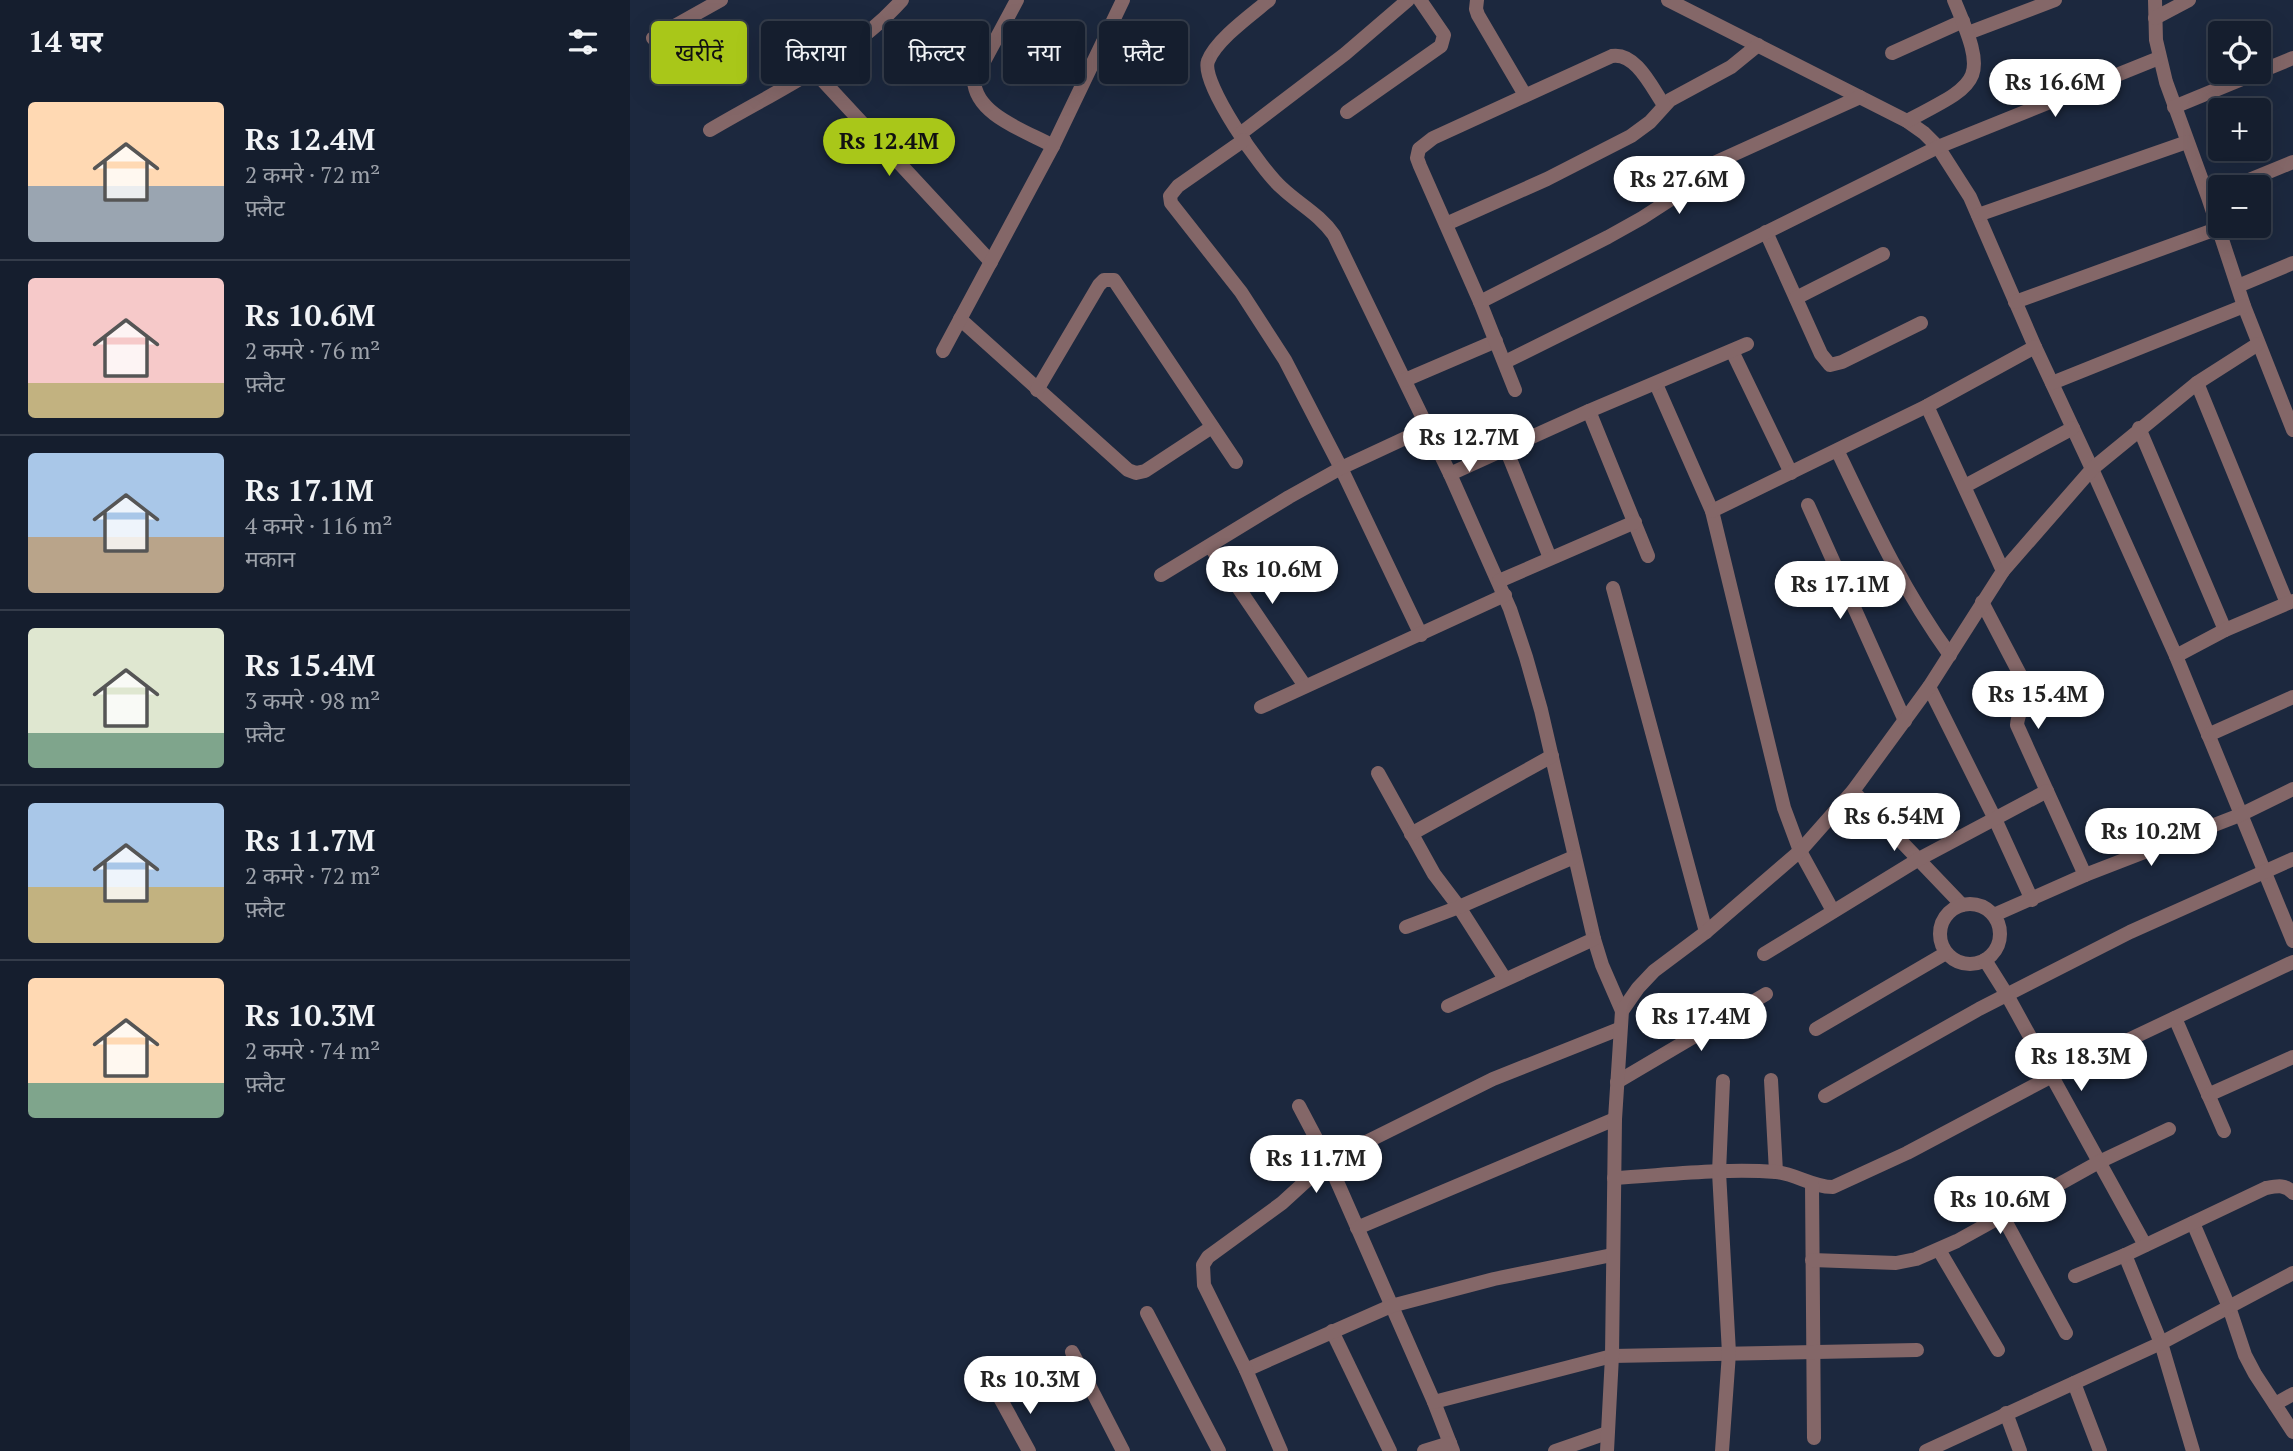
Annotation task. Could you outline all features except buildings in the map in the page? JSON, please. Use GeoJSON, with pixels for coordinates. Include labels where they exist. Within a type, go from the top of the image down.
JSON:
{"type":"FeatureCollection","features":[{"type":"Feature","properties":{"kind":"street"},"geometry":{"type":"LineString","coordinates":[[683,21],[721,0]]}},
{"type":"Feature","properties":{"kind":"street"},"geometry":{"type":"LineString","coordinates":[[870,32],[902,0]]}},
{"type":"Feature","properties":{"kind":"street"},"geometry":{"type":"LineString","coordinates":[[1017,0],[974,80],[974,91],[991,113],[1053,146]]}},
{"type":"Feature","properties":{"kind":"street"},"geometry":{"type":"LineString","coordinates":[[943,351],[1053,146],[1123,0]]}},
{"type":"Feature","properties":{"kind":"street"},"geometry":{"type":"LineString","coordinates":[[1269,0],[1212,52],[1207,64],[1210,83],[1242,137],[1269,175],[1325,221],[1356,278],[1499,580],[1526,657],[1594,939],[1622,1011]]}},
{"type":"Feature","properties":{"kind":"street"},"geometry":{"type":"LineString","coordinates":[[1408,0],[1170,195],[1171,203],[1256,313],[1285,360],[1341,468],[1421,635]]}},
{"type":"Feature","properties":{"kind":"street"},"geometry":{"type":"LineString","coordinates":[[1347,111],[1441,46],[1444,35],[1420,0]]}},
{"type":"Feature","properties":{"kind":"street"},"geometry":{"type":"LineString","coordinates":[[1477,0],[1478,15],[1525,95]]}},
{"type":"Feature","properties":{"kind":"street"},"geometry":{"type":"LineString","coordinates":[[1907,121],[1951,98],[1971,80],[1975,71],[1965,27],[1954,0]]}},
{"type":"Feature","properties":{"kind":"street"},"geometry":{"type":"LineString","coordinates":[[2155,0],[2159,58],[2187,142],[2208,182]]}},
{"type":"Feature","properties":{"kind":"street"},"geometry":{"type":"LineString","coordinates":[[2155,18],[2189,0]]}},
{"type":"Feature","properties":{"kind":"street"},"geometry":{"type":"LineString","coordinates":[[1892,53],[2049,1]]}},
{"type":"Feature","properties":{"kind":"street"},"geometry":{"type":"LineString","coordinates":[[1680,2],[1907,121],[1938,147],[1961,180],[2176,656],[2293,941]]}},
{"type":"Feature","properties":{"kind":"street"},"geometry":{"type":"LineString","coordinates":[[1446,225],[1547,180],[1632,136],[1676,95],[1731,67],[1758,45]]}},
{"type":"Feature","properties":{"kind":"street"},"geometry":{"type":"LineString","coordinates":[[1515,390],[1480,302],[1420,166],[1417,158],[1419,149],[1433,138],[1620,54],[1631,61],[1664,105]]}},
{"type":"Feature","properties":{"kind":"street"},"geometry":{"type":"LineString","coordinates":[[1505,362],[1938,147],[2159,58]]}},
{"type":"Feature","properties":{"kind":"street"},"geometry":{"type":"LineString","coordinates":[[2271,67],[2293,58]]}},
{"type":"Feature","properties":{"kind":"street"},"geometry":{"type":"LineString","coordinates":[[710,130],[789,84]]}},
{"type":"Feature","properties":{"kind":"street"},"geometry":{"type":"LineString","coordinates":[[826,84],[991,262]]}},
{"type":"Feature","properties":{"kind":"street"},"geometry":{"type":"LineString","coordinates":[[2174,107],[2230,84]]}},
{"type":"Feature","properties":{"kind":"street"},"geometry":{"type":"LineString","coordinates":[[1480,302],[1661,207],[1710,165],[1860,97]]}},
{"type":"Feature","properties":{"kind":"street"},"geometry":{"type":"LineString","coordinates":[[1978,215],[2187,142]]}},
{"type":"Feature","properties":{"kind":"street"},"geometry":{"type":"LineString","coordinates":[[2261,175],[2293,162]]}},
{"type":"Feature","properties":{"kind":"street"},"geometry":{"type":"LineString","coordinates":[[1766,232],[1821,354],[1830,365],[1842,362],[1921,323]]}},
{"type":"Feature","properties":{"kind":"street"},"geometry":{"type":"LineString","coordinates":[[2015,302],[2208,232]]}},
{"type":"Feature","properties":{"kind":"street"},"geometry":{"type":"LineString","coordinates":[[2222,238],[2258,344],[2293,429]]}},
{"type":"Feature","properties":{"kind":"street"},"geometry":{"type":"LineString","coordinates":[[1796,298],[1884,254]]}},
{"type":"Feature","properties":{"kind":"street"},"geometry":{"type":"LineString","coordinates":[[2238,286],[2293,263]]}},
{"type":"Feature","properties":{"kind":"street"},"geometry":{"type":"LineString","coordinates":[[1037,390],[1099,285],[1109,278],[1118,284],[1236,462]]}},
{"type":"Feature","properties":{"kind":"street"},"geometry":{"type":"LineString","coordinates":[[2052,383],[2244,306]]}},
{"type":"Feature","properties":{"kind":"street"},"geometry":{"type":"LineString","coordinates":[[960,319],[1121,466],[1136,473],[1152,467],[1212,426]]}},
{"type":"Feature","properties":{"kind":"street"},"geometry":{"type":"LineString","coordinates":[[1405,380],[1496,341]]}},
{"type":"Feature","properties":{"kind":"street"},"geometry":{"type":"LineString","coordinates":[[1450,474],[1747,344]]}},
{"type":"Feature","properties":{"kind":"street"},"geometry":{"type":"LineString","coordinates":[[1607,1451],[1612,1356],[1615,1119],[1622,1011],[1654,971],[1706,932],[1800,851],[1853,791],[1929,687],[2003,571],[2092,469],[2197,383],[2258,344]]}},
{"type":"Feature","properties":{"kind":"street"},"geometry":{"type":"LineString","coordinates":[[1712,511],[1838,452],[2035,347]]}},
{"type":"Feature","properties":{"kind":"street"},"geometry":{"type":"LineString","coordinates":[[1732,351],[1791,473]]}},
{"type":"Feature","properties":{"kind":"street"},"geometry":{"type":"LineString","coordinates":[[2176,656],[2225,630],[2290,602],[2197,383]]}},
{"type":"Feature","properties":{"kind":"street"},"geometry":{"type":"LineString","coordinates":[[1656,384],[1712,511],[1784,808],[1800,851],[1833,911]]}},
{"type":"Feature","properties":{"kind":"street"},"geometry":{"type":"LineString","coordinates":[[1927,406],[2003,571]]}},
{"type":"Feature","properties":{"kind":"street"},"geometry":{"type":"LineString","coordinates":[[1590,411],[1648,556]]}},
{"type":"Feature","properties":{"kind":"street"},"geometry":{"type":"LineString","coordinates":[[1161,575],[1341,468],[1427,428]]}},
{"type":"Feature","properties":{"kind":"street"},"geometry":{"type":"LineString","coordinates":[[1965,486],[2073,428]]}},
{"type":"Feature","properties":{"kind":"street"},"geometry":{"type":"LineString","coordinates":[[2139,428],[2225,630]]}},
{"type":"Feature","properties":{"kind":"street"},"geometry":{"type":"LineString","coordinates":[[1506,449],[1550,558]]}},
{"type":"Feature","properties":{"kind":"street"},"geometry":{"type":"LineString","coordinates":[[1838,452],[1882,543],[1929,626],[1950,654]]}},
{"type":"Feature","properties":{"kind":"street"},"geometry":{"type":"LineString","coordinates":[[1808,506],[1905,722]]}},
{"type":"Feature","properties":{"kind":"street"},"geometry":{"type":"LineString","coordinates":[[1499,580],[1635,522]]}},
{"type":"Feature","properties":{"kind":"street"},"geometry":{"type":"LineString","coordinates":[[1210,546],[1305,686]]}},
{"type":"Feature","properties":{"kind":"street"},"geometry":{"type":"LineString","coordinates":[[1613,588],[1706,932]]}},
{"type":"Feature","properties":{"kind":"street"},"geometry":{"type":"LineString","coordinates":[[1261,707],[1505,595]]}},
{"type":"Feature","properties":{"kind":"street"},"geometry":{"type":"LineString","coordinates":[[1982,602],[2025,684],[2027,696],[2017,725],[2085,875]]}},
{"type":"Feature","properties":{"kind":"street"},"geometry":{"type":"LineString","coordinates":[[1929,687],[2032,900]]}},
{"type":"Feature","properties":{"kind":"street"},"geometry":{"type":"LineString","coordinates":[[2208,735],[2293,697]]}},
{"type":"Feature","properties":{"kind":"street"},"geometry":{"type":"LineString","coordinates":[[1411,834],[1552,756]]}},
{"type":"Feature","properties":{"kind":"street"},"geometry":{"type":"LineString","coordinates":[[1378,773],[1434,874],[1459,907],[1505,979]]}},
{"type":"Feature","properties":{"kind":"street"},"geometry":{"type":"LineString","coordinates":[[1994,915],[2085,875],[2240,815],[2293,789]]}},
{"type":"Feature","properties":{"kind":"street"},"geometry":{"type":"LineString","coordinates":[[1853,791],[1962,905]]}},
{"type":"Feature","properties":{"kind":"street"},"geometry":{"type":"LineString","coordinates":[[1764,954],[1919,859],[2048,791]]}},
{"type":"Feature","properties":{"kind":"street"},"geometry":{"type":"LineString","coordinates":[[1406,927],[1574,857]]}},
{"type":"Feature","properties":{"kind":"street"},"geometry":{"type":"LineString","coordinates":[[1825,1096],[1916,1043],[2130,932],[2293,859]]}},
{"type":"Feature","properties":{"kind":"street"},"geometry":{"type":"LineString","coordinates":[[1973,904],[1985,908],[1994,915],[1999,926],[1997,949],[1985,960],[1966,964],[1955,961],[1946,953],[1941,943],[1940,931],[1944,920],[1951,911],[1962,905],[1973,904]]}},
{"type":"Feature","properties":{"kind":"street"},"geometry":{"type":"LineString","coordinates":[[1448,1006],[1594,939]]}},
{"type":"Feature","properties":{"kind":"street"},"geometry":{"type":"LineString","coordinates":[[1816,1029],[1946,953]]}},
{"type":"Feature","properties":{"kind":"street"},"geometry":{"type":"LineString","coordinates":[[1985,960],[2145,1245]]}},
{"type":"Feature","properties":{"kind":"street"},"geometry":{"type":"LineString","coordinates":[[1614,1178],[1719,1172],[1776,1172],[1789,1174],[1812,1184],[1833,1187],[2052,1076],[2293,962]]}},
{"type":"Feature","properties":{"kind":"street"},"geometry":{"type":"LineString","coordinates":[[1617,1082],[1766,994]]}},
{"type":"Feature","properties":{"kind":"street"},"geometry":{"type":"LineString","coordinates":[[2175,1018],[2224,1131]]}},
{"type":"Feature","properties":{"kind":"street"},"geometry":{"type":"LineString","coordinates":[[1281,1451],[1246,1370],[1204,1285],[1203,1265],[1215,1251],[1282,1203],[1328,1161],[1493,1079],[1619,1029]]}},
{"type":"Feature","properties":{"kind":"street"},"geometry":{"type":"LineString","coordinates":[[2208,1095],[2293,1057]]}},
{"type":"Feature","properties":{"kind":"street"},"geometry":{"type":"LineString","coordinates":[[1771,1080],[1776,1172]]}},
{"type":"Feature","properties":{"kind":"street"},"geometry":{"type":"LineString","coordinates":[[1722,1451],[1729,1353],[1719,1172],[1723,1081]]}},
{"type":"Feature","properties":{"kind":"street"},"geometry":{"type":"LineString","coordinates":[[1299,1106],[1328,1161],[1434,1402],[1451,1447],[1424,1451]]}},
{"type":"Feature","properties":{"kind":"street"},"geometry":{"type":"LineString","coordinates":[[1357,1227],[1615,1119]]}},
{"type":"Feature","properties":{"kind":"street"},"geometry":{"type":"LineString","coordinates":[[1812,1260],[1896,1263],[1916,1259],[1939,1250],[2099,1162],[2169,1129]]}},
{"type":"Feature","properties":{"kind":"street"},"geometry":{"type":"LineString","coordinates":[[1812,1184],[1814,1438]]}},
{"type":"Feature","properties":{"kind":"street"},"geometry":{"type":"LineString","coordinates":[[2075,1276],[2266,1188],[2278,1185],[2293,1193]]}},
{"type":"Feature","properties":{"kind":"street"},"geometry":{"type":"LineString","coordinates":[[2002,1215],[2066,1333]]}},
{"type":"Feature","properties":{"kind":"street"},"geometry":{"type":"LineString","coordinates":[[2193,1223],[2229,1307],[2245,1355],[2293,1432]]}},
{"type":"Feature","properties":{"kind":"street"},"geometry":{"type":"LineString","coordinates":[[1939,1250],[1998,1350]]}},
{"type":"Feature","properties":{"kind":"street"},"geometry":{"type":"LineString","coordinates":[[1246,1370],[1391,1306],[1494,1279],[1612,1255]]}},
{"type":"Feature","properties":{"kind":"street"},"geometry":{"type":"LineString","coordinates":[[2125,1255],[2161,1343],[2193,1451]]}},
{"type":"Feature","properties":{"kind":"street"},"geometry":{"type":"LineString","coordinates":[[1926,1451],[2161,1343],[2293,1273]]}},
{"type":"Feature","properties":{"kind":"street"},"geometry":{"type":"LineString","coordinates":[[1147,1313],[1219,1451]]}},
{"type":"Feature","properties":{"kind":"street"},"geometry":{"type":"LineString","coordinates":[[1332,1331],[1390,1451]]}},
{"type":"Feature","properties":{"kind":"street"},"geometry":{"type":"LineString","coordinates":[[1434,1402],[1612,1356],[1917,1350]]}},
{"type":"Feature","properties":{"kind":"street"},"geometry":{"type":"LineString","coordinates":[[1072,1352],[1123,1451]]}},
{"type":"Feature","properties":{"kind":"street"},"geometry":{"type":"LineString","coordinates":[[2074,1382],[2097,1450]]}},
{"type":"Feature","properties":{"kind":"street"},"geometry":{"type":"LineString","coordinates":[[2275,1404],[2293,1394]]}},
{"type":"Feature","properties":{"kind":"street"},"geometry":{"type":"LineString","coordinates":[[1000,1398],[1029,1451]]}},
{"type":"Feature","properties":{"kind":"street"},"geometry":{"type":"LineString","coordinates":[[2006,1413],[2020,1451]]}},
{"type":"Feature","properties":{"kind":"street"},"geometry":{"type":"LineString","coordinates":[[1555,1451],[1607,1433]]}}]}
